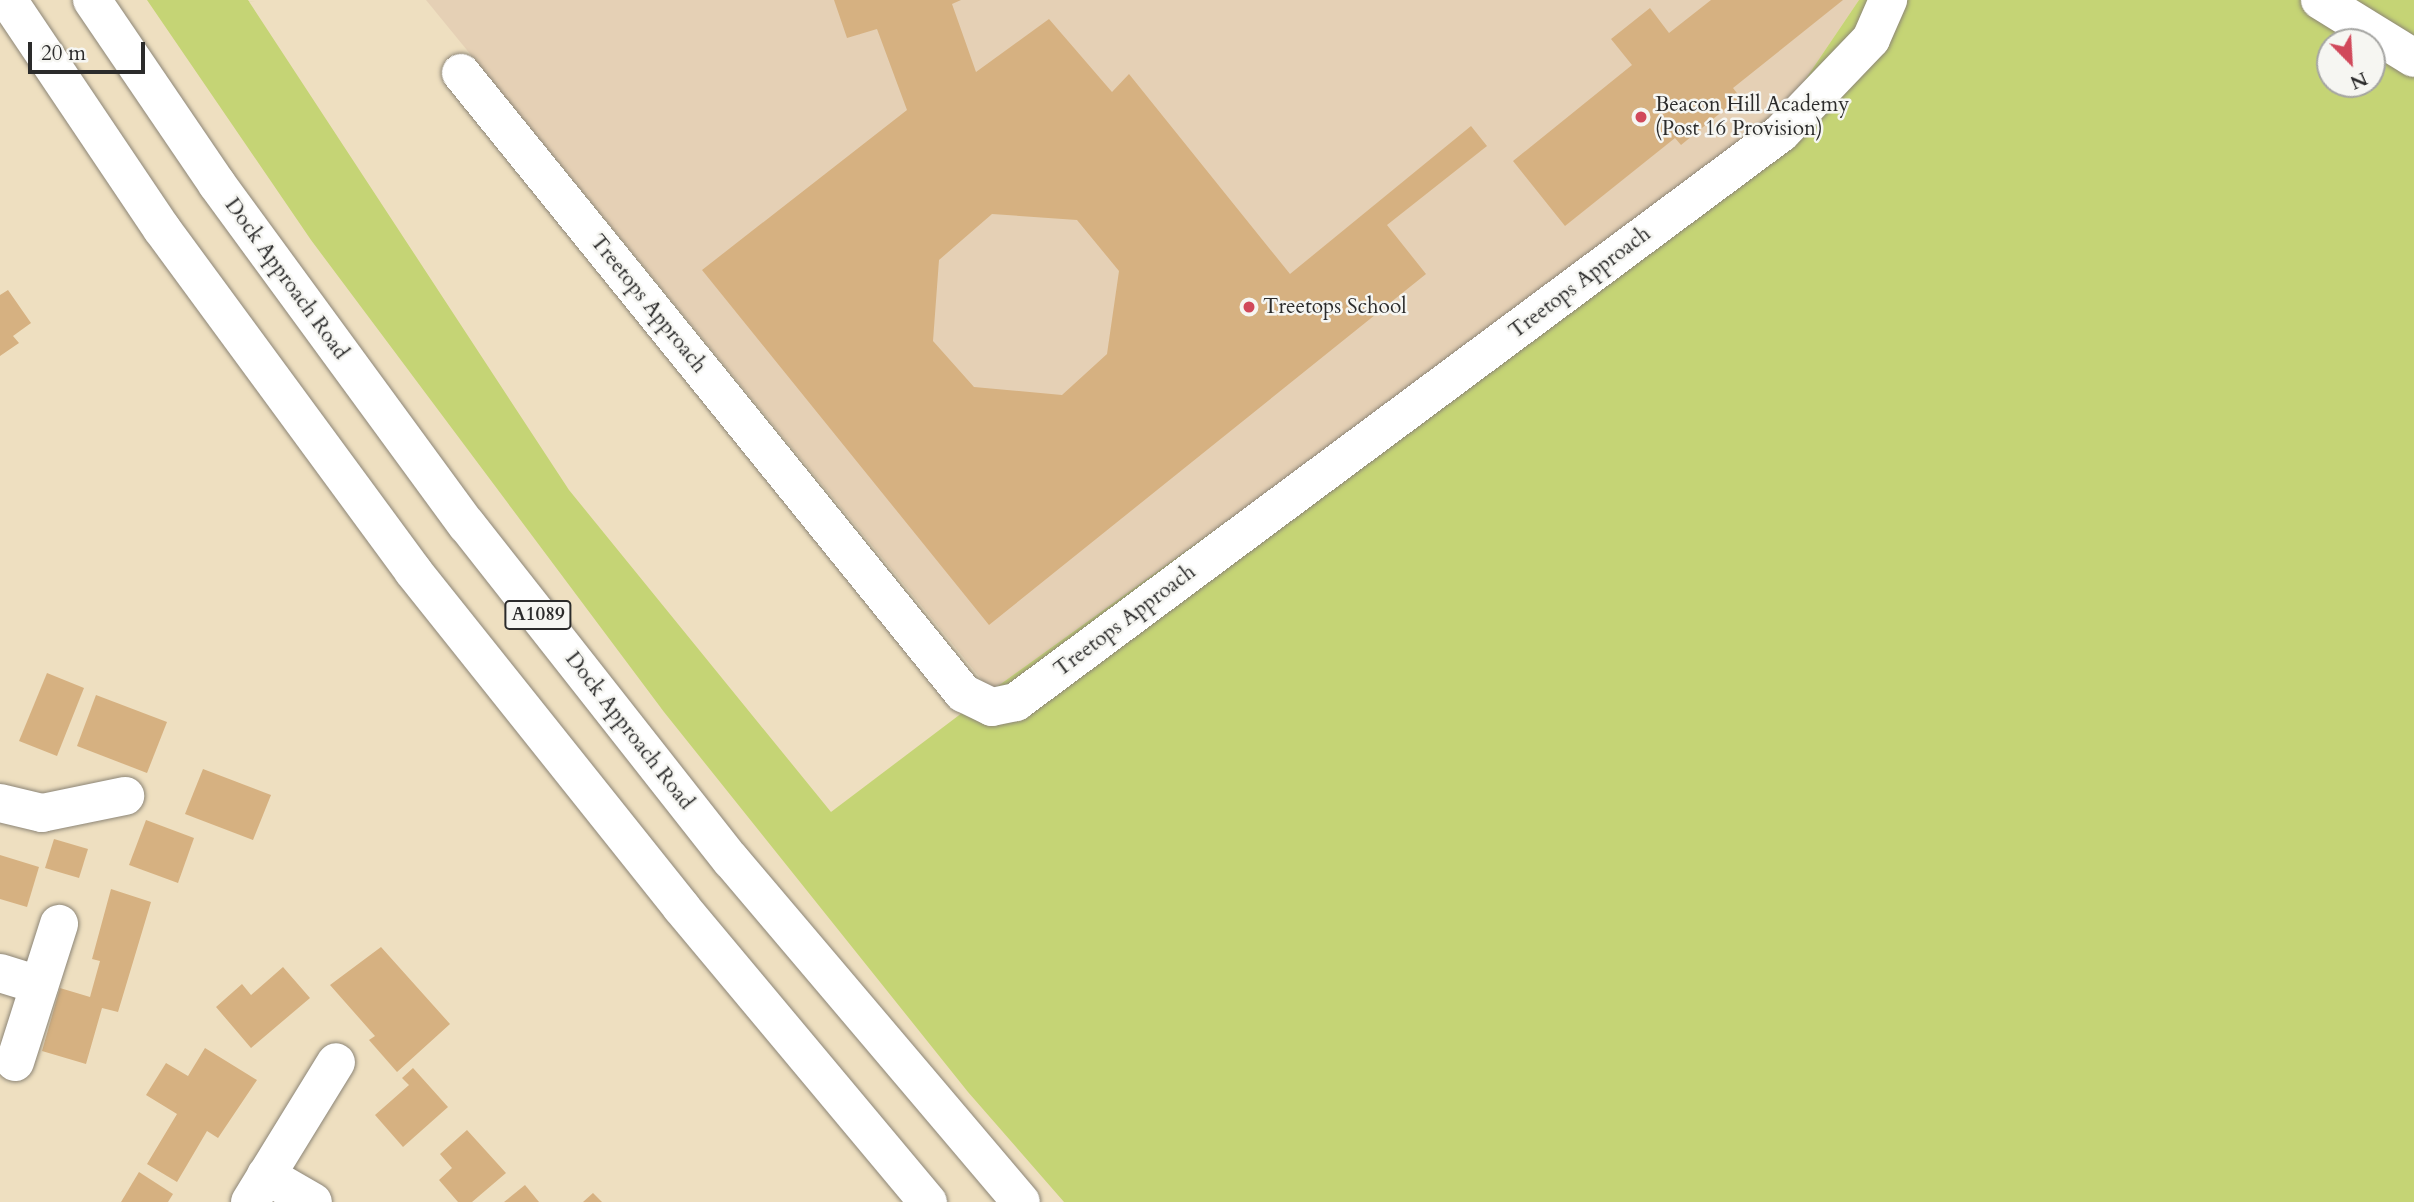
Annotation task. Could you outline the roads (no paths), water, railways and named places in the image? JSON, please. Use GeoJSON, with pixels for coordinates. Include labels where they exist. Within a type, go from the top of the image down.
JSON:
{"type":"FeatureCollection","features":[{"type":"Feature","properties":{"kind":"main road"},"geometry":{"type":"LineString","coordinates":[[8,0],[162,229],[413,571],[681,907],[928,1202]]}},
{"type":"Feature","properties":{"kind":"main road","name":"Dock Approach Road"},"geometry":{"type":"LineString","coordinates":[[92,0],[216,184],[467,525],[732,860],[1021,1202]]}},
{"type":"Feature","properties":{"kind":"main road","name":"Treetops Approach"},"geometry":{"type":"LineString","coordinates":[[460,73],[963,694],[992,707],[1016,702],[1781,133],[1871,39],[1888,0]]}},
{"type":"Feature","properties":{"kind":"main road"},"geometry":{"type":"LineString","coordinates":[[2320,0],[2414,58]]}},
{"type":"Feature","properties":{"kind":"main road"},"geometry":{"type":"LineString","coordinates":[[0,803],[42,813],[125,796]]}},
{"type":"Feature","properties":{"kind":"main road"},"geometry":{"type":"LineString","coordinates":[[15,1062],[59,924]]}},
{"type":"Feature","properties":{"kind":"main road"},"geometry":{"type":"LineString","coordinates":[[0,973],[39,985]]}},
{"type":"Feature","properties":{"kind":"main road"},"geometry":{"type":"LineString","coordinates":[[313,1202],[258,1188],[336,1062]]}},
{"type":"Feature","properties":{"kind":"place","name":"Beacon Hill Academy (Post 16 Provision)"},"geometry":{"type":"Point","coordinates":[1641,117]}},
{"type":"Feature","properties":{"kind":"place","name":"Treetops School"},"geometry":{"type":"Point","coordinates":[1249,307]}}]}
